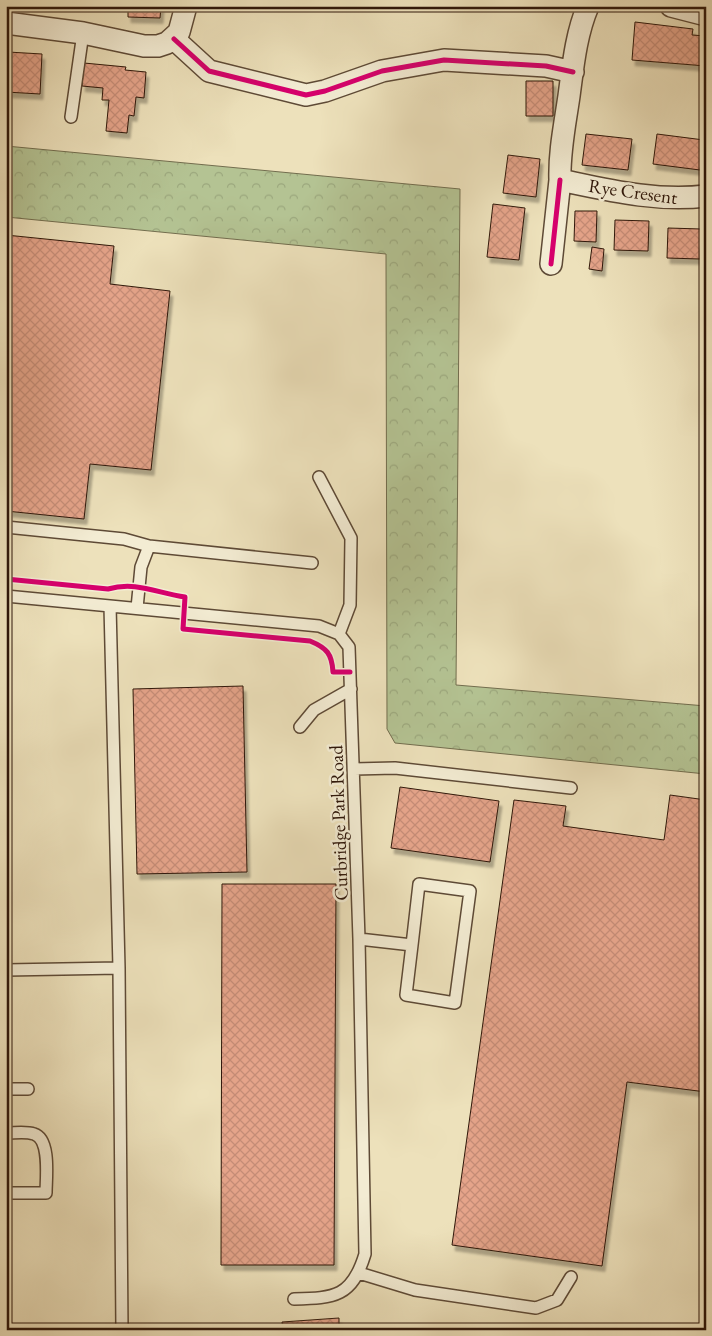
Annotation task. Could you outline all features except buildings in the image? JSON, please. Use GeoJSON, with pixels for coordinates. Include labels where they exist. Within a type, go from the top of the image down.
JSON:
{"type":"FeatureCollection","features":[{"type":"Feature","properties":{"kind":"street"},"geometry":{"type":"LineString","coordinates":[[6,23],[83,33],[144,46],[158,46],[174,39],[181,27],[186,6]]}},
{"type":"Feature","properties":{"kind":"street"},"geometry":{"type":"LineString","coordinates":[[551,264],[560,180],[559,162],[582,20],[588,6]]}},
{"type":"Feature","properties":{"kind":"street"},"geometry":{"type":"LineString","coordinates":[[671,6],[706,16]]}},
{"type":"Feature","properties":{"kind":"street"},"geometry":{"type":"LineString","coordinates":[[174,39],[209,71],[306,94],[325,91],[382,70],[444,60],[546,66],[573,72]]}},
{"type":"Feature","properties":{"kind":"street","name":"Rye Cresent"},"geometry":{"type":"LineString","coordinates":[[560,180],[620,192],[677,200],[706,196]]}},
{"type":"Feature","properties":{"kind":"lane"},"geometry":{"type":"LineString","coordinates":[[71,117],[83,33]]}},
{"type":"Feature","properties":{"kind":"lane"},"geometry":{"type":"LineString","coordinates":[[6,596],[319,626],[339,634],[350,605],[351,538],[319,477]]}},
{"type":"Feature","properties":{"kind":"lane"},"geometry":{"type":"LineString","coordinates":[[6,527],[124,539],[149,546],[312,563]]}},
{"type":"Feature","properties":{"kind":"lane"},"geometry":{"type":"LineString","coordinates":[[137,608],[141,567],[149,546]]}},
{"type":"Feature","properties":{"kind":"lane"},"geometry":{"type":"LineString","coordinates":[[110,606],[119,968],[122,1330]]}},
{"type":"Feature","properties":{"kind":"lane","name":"Curbridge Park Road"},"geometry":{"type":"LineString","coordinates":[[339,634],[349,647],[354,769],[366,1254],[360,1273]]}},
{"type":"Feature","properties":{"kind":"lane"},"geometry":{"type":"LineString","coordinates":[[300,727],[314,710],[351,689]]}},
{"type":"Feature","properties":{"kind":"lane"},"geometry":{"type":"LineString","coordinates":[[354,769],[395,768],[571,788]]}},
{"type":"Feature","properties":{"kind":"lane"},"geometry":{"type":"LineString","coordinates":[[419,884],[470,891],[455,1003],[406,995],[412,945],[419,884]]}},
{"type":"Feature","properties":{"kind":"lane"},"geometry":{"type":"LineString","coordinates":[[359,939],[412,945]]}},
{"type":"Feature","properties":{"kind":"lane"},"geometry":{"type":"LineString","coordinates":[[6,970],[119,968]]}},
{"type":"Feature","properties":{"kind":"lane"},"geometry":{"type":"LineString","coordinates":[[6,1089],[28,1090]]}},
{"type":"Feature","properties":{"kind":"lane"},"geometry":{"type":"LineString","coordinates":[[6,1133],[35,1134],[41,1139],[46,1149],[46,1193],[6,1193]]}},
{"type":"Feature","properties":{"kind":"lane"},"geometry":{"type":"LineString","coordinates":[[294,1300],[326,1298],[345,1290],[360,1273],[415,1290],[536,1308],[557,1300],[571,1277]]}},
{"type":"Feature","properties":{"kind":"green space"},"geometry":{"type":"Polygon","coordinates":[[[6,146],[460,189],[456,685],[706,706],[706,774],[395,743],[387,729],[386,254],[6,217],[6,146]]]}},
{"type":"Feature","properties":{"kind":"cycle path"},"geometry":{"type":"LineString","coordinates":[[174,39],[209,71],[306,95],[325,91],[382,71],[444,60],[546,66],[573,72]]}},
{"type":"Feature","properties":{"kind":"cycle path"},"geometry":{"type":"LineString","coordinates":[[551,264],[560,180]]}},
{"type":"Feature","properties":{"kind":"cycle path"},"geometry":{"type":"LineString","coordinates":[[6,579],[108,589],[128,586],[185,597],[183,629],[310,641],[328,652],[333,672],[350,672]]}}]}
